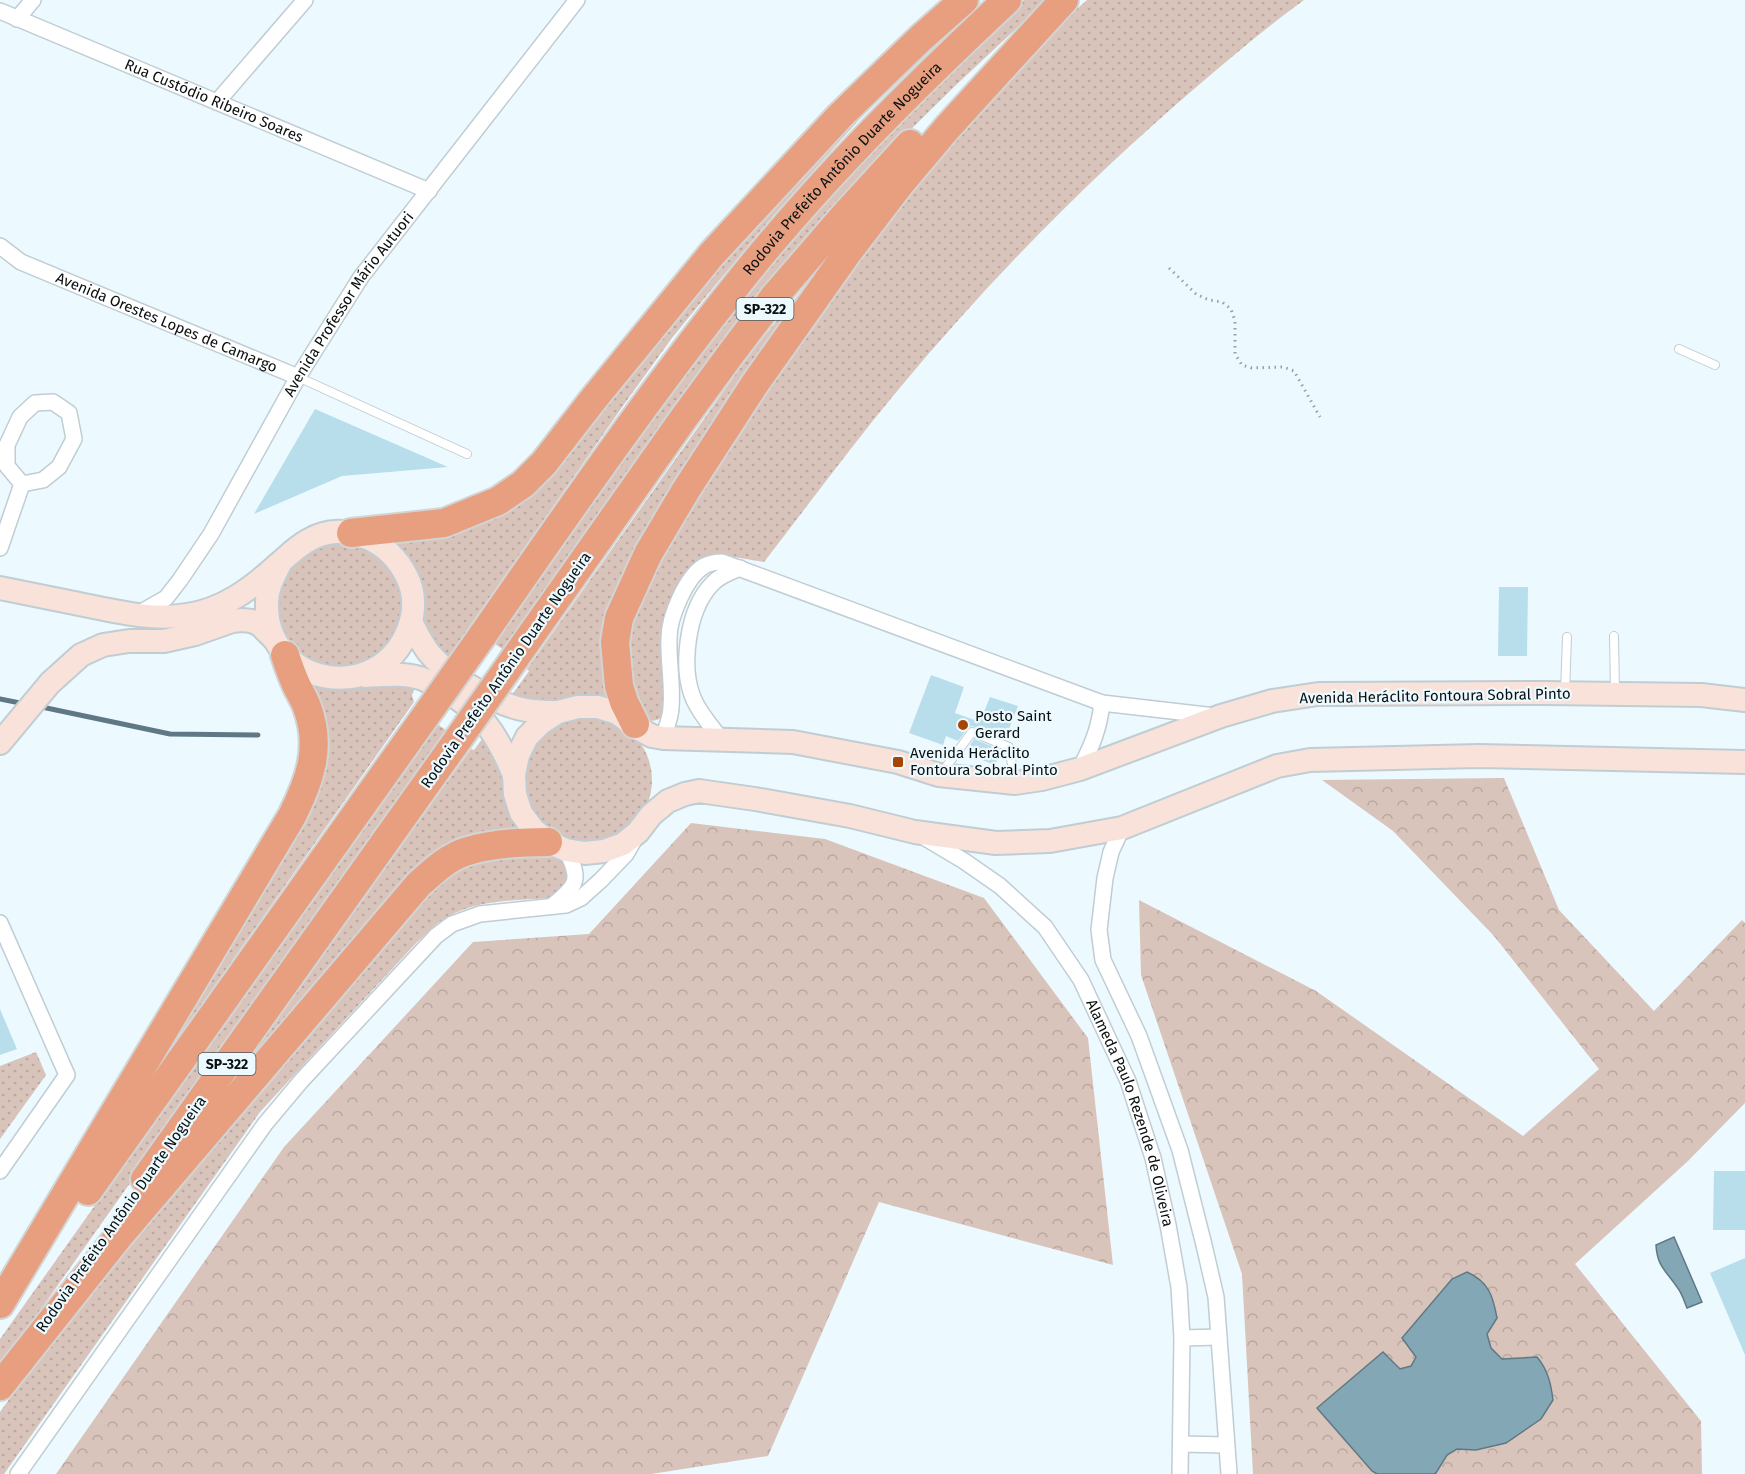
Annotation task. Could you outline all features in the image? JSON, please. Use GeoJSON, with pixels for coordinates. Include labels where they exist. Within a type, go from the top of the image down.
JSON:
{"type":"FeatureCollection","features":[{"type":"Feature","properties":{"kind":"highway"},"geometry":{"type":"LineString","coordinates":[[351,533],[444,523],[498,501],[524,484],[544,463],[712,254],[840,116],[964,0]]}},
{"type":"Feature","properties":{"kind":"highway","name":"Rodovia Prefeito Antônio Duarte Nogueira"},"geometry":{"type":"LineString","coordinates":[[0,1316],[629,426],[736,285],[868,135],[939,63],[1007,0]]}},
{"type":"Feature","properties":{"kind":"highway"},"geometry":{"type":"LineString","coordinates":[[638,727],[624,702],[619,686],[615,642],[619,618],[648,554],[686,490],[774,357],[848,252],[900,184],[948,127],[1063,0]]}},
{"type":"Feature","properties":{"kind":"highway","name":"Rodovia Prefeito Antônio Duarte Nogueira"},"geometry":{"type":"LineString","coordinates":[[0,1385],[682,419],[774,297],[912,141],[1063,0]]}},
{"type":"Feature","properties":{"kind":"highway"},"geometry":{"type":"LineString","coordinates":[[0,1304],[306,789],[312,769],[313,726],[307,706],[280,647]]}},
{"type":"Feature","properties":{"kind":"highway"},"geometry":{"type":"LineString","coordinates":[[0,1385],[119,1236],[418,885],[449,860],[467,851],[511,844],[557,846]]}},
{"type":"Feature","properties":{"kind":"street"},"geometry":{"type":"LineString","coordinates":[[17,19],[33,0]]}},
{"type":"Feature","properties":{"kind":"street"},"geometry":{"type":"LineString","coordinates":[[217,102],[305,0]]}},
{"type":"Feature","properties":{"kind":"street","name":"Avenida Professor Mário Autuori"},"geometry":{"type":"LineString","coordinates":[[136,615],[166,598],[186,571],[211,534],[297,377],[362,277],[577,0]]}},
{"type":"Feature","properties":{"kind":"street","name":"Rua Custódio Ribeiro Soares"},"geometry":{"type":"LineString","coordinates":[[0,11],[429,190]]}},
{"type":"Feature","properties":{"kind":"street","name":"Avenida Orestes Lopes de Camargo"},"geometry":{"type":"LineString","coordinates":[[0,246],[21,262],[297,377]]}},
{"type":"Feature","properties":{"kind":"street"},"geometry":{"type":"LineString","coordinates":[[53,402],[69,413],[74,439],[59,467],[43,480],[22,484],[8,466],[7,445],[20,417],[35,403],[53,402]]}},
{"type":"Feature","properties":{"kind":"street"},"geometry":{"type":"LineString","coordinates":[[0,548],[22,484]]}},
{"type":"Feature","properties":{"kind":"street"},"geometry":{"type":"LineString","coordinates":[[0,588],[136,615],[162,618],[191,615],[219,606],[248,590],[280,564],[294,549],[311,538],[331,533],[351,533],[370,538],[387,549],[401,564],[410,583],[413,602],[411,622],[404,641],[391,657],[376,669],[357,677]]}},
{"type":"Feature","properties":{"kind":"street"},"geometry":{"type":"LineString","coordinates":[[663,738],[671,709],[669,636],[674,614],[681,595],[692,576],[711,562],[722,562],[740,568],[1101,703],[1221,716]]}},
{"type":"Feature","properties":{"kind":"street"},"geometry":{"type":"LineString","coordinates":[[280,564],[271,581],[267,600],[268,620],[280,647]]}},
{"type":"Feature","properties":{"kind":"street"},"geometry":{"type":"LineString","coordinates":[[721,739],[701,714],[693,698],[689,683],[687,654],[689,634],[694,614],[702,597],[712,584],[724,575],[740,568]]}},
{"type":"Feature","properties":{"kind":"street"},"geometry":{"type":"LineString","coordinates":[[0,743],[50,683],[81,655],[103,645],[129,641],[164,641],[242,620],[260,625],[300,667],[318,676],[338,679],[397,675],[421,678],[455,696],[477,712],[492,730],[504,750],[514,775]]}},
{"type":"Feature","properties":{"kind":"street","name":"Avenida Heráclito Fontoura Sobral Pinto"},"geometry":{"type":"LineString","coordinates":[[411,622],[430,654],[440,664],[469,686],[508,706],[527,711],[558,712],[578,707],[598,707],[617,713],[652,735],[663,738],[793,742],[898,762],[939,775],[1015,783],[1080,769],[1221,716],[1272,701],[1318,694],[1565,693],[1701,695],[1745,700]]}},
{"type":"Feature","properties":{"kind":"street"},"geometry":{"type":"LineString","coordinates":[[1080,769],[1100,723],[1101,703]]}},
{"type":"Feature","properties":{"kind":"street"},"geometry":{"type":"LineString","coordinates":[[550,907],[574,884],[576,873],[557,846],[533,829],[521,813],[515,794],[514,775],[518,755],[527,737],[541,723],[558,712]]}},
{"type":"Feature","properties":{"kind":"street"},"geometry":{"type":"LineString","coordinates":[[557,846],[585,853],[604,851],[623,844],[668,801],[699,791],[850,816],[915,832],[996,843],[1050,841],[1122,828],[1277,766],[1310,760],[1479,756],[1745,762]]}},
{"type":"Feature","properties":{"kind":"street"},"geometry":{"type":"LineString","coordinates":[[18,1474],[266,1124],[302,1080],[436,936],[452,924],[480,914],[566,905],[581,898],[626,854],[645,824]]}},
{"type":"Feature","properties":{"kind":"street","name":"Alameda Paulo Rezende de Oliveira"},"geometry":{"type":"LineString","coordinates":[[1122,828],[1111,852],[1105,878],[1099,930],[1103,960],[1139,1036],[1180,1150],[1216,1297],[1228,1474]]}},
{"type":"Feature","properties":{"kind":"street","name":"Alameda Paulo Rezende de Oliveira"},"geometry":{"type":"LineString","coordinates":[[915,832],[1000,886],[1045,927],[1081,980],[1128,1081],[1153,1158],[1179,1287],[1182,1338],[1180,1474]]}},
{"type":"Feature","properties":{"kind":"street"},"geometry":{"type":"LineString","coordinates":[[0,923],[67,1075],[0,1171]]}},
{"type":"Feature","properties":{"kind":"street"},"geometry":{"type":"LineString","coordinates":[[1182,1338],[1219,1337]]}},
{"type":"Feature","properties":{"kind":"street"},"geometry":{"type":"LineString","coordinates":[[1181,1444],[1226,1445]]}},
{"type":"Feature","properties":{"kind":"lane"},"geometry":{"type":"LineString","coordinates":[[1679,349],[1715,364]]}},
{"type":"Feature","properties":{"kind":"lane","name":"Avenida Orestes Lopes de Camargo"},"geometry":{"type":"LineString","coordinates":[[297,377],[467,454]]}},
{"type":"Feature","properties":{"kind":"lane"},"geometry":{"type":"LineString","coordinates":[[1614,636],[1616,694]]}},
{"type":"Feature","properties":{"kind":"lane"},"geometry":{"type":"LineString","coordinates":[[1565,693],[1567,637]]}},
{"type":"Feature","properties":{"kind":"lane"},"geometry":{"type":"LineString","coordinates":[[939,775],[972,732],[1008,747],[1015,783]]}},
{"type":"Feature","properties":{"kind":"path"},"geometry":{"type":"LineString","coordinates":[[1169,268],[1196,294],[1209,300],[1222,302],[1231,309],[1235,321],[1235,354],[1242,365],[1252,368],[1283,367],[1294,371],[1320,417]]}},
{"type":"Feature","properties":{"kind":"green space"},"geometry":{"type":"Polygon","coordinates":[[[973,0],[981,0],[874,103],[772,217],[672,338],[449,656],[428,637],[415,578],[385,538],[475,521],[718,256],[973,0]]]}},
{"type":"Feature","properties":{"kind":"green space"},"geometry":{"type":"Polygon","coordinates":[[[1024,0],[1047,0],[889,151],[507,652],[495,644],[653,415],[753,284],[880,141],[1024,0]]]}},
{"type":"Feature","properties":{"kind":"green space"},"geometry":{"type":"Polygon","coordinates":[[[1087,0],[1304,0],[1160,118],[1043,230],[969,308],[898,390],[764,562],[722,555],[674,594],[664,618],[661,718],[652,721],[644,718],[624,655],[642,586],[726,448],[902,192],[1062,22],[1087,0]]]}},
{"type":"Feature","properties":{"kind":"green space"},"geometry":{"type":"Polygon","coordinates":[[[822,266],[630,568],[615,702],[581,697],[544,702],[509,699],[529,671],[527,669],[752,351],[822,266]]]}},
{"type":"Feature","properties":{"kind":"green space"},"geometry":{"type":"Polygon","coordinates":[[[340,542],[364,546],[385,560],[399,581],[403,605],[399,629],[385,650],[364,664],[340,668],[316,664],[295,650],[281,629],[277,605],[281,581],[295,560],[316,546],[340,542]]]}},
{"type":"Feature","properties":{"kind":"green space"},"geometry":{"type":"Polygon","coordinates":[[[307,680],[401,683],[415,688],[412,695],[414,702],[161,1062],[310,804],[307,680]]]}},
{"type":"Feature","properties":{"kind":"green space"},"geometry":{"type":"Polygon","coordinates":[[[588,716],[612,721],[633,735],[647,756],[652,780],[647,804],[633,825],[612,839],[588,844],[564,839],[543,825],[529,804],[524,780],[529,756],[543,735],[564,721],[588,716]]]}},
{"type":"Feature","properties":{"kind":"green space"},"geometry":{"type":"Polygon","coordinates":[[[437,724],[449,732],[0,1367],[0,1339],[437,724]]]}},
{"type":"Feature","properties":{"kind":"green space"},"geometry":{"type":"Polygon","coordinates":[[[486,734],[499,766],[507,804],[524,832],[468,842],[239,1081],[231,1081],[471,749],[474,750],[486,734]]]}},
{"type":"Feature","properties":{"kind":"green space"},"geometry":{"type":"Polygon","coordinates":[[[1504,778],[1559,910],[1654,1011],[1742,920],[1745,923],[1745,1103],[1688,1161],[1575,1264],[1701,1421],[1702,1474],[1253,1474],[1242,1274],[1141,975],[1139,900],[1316,991],[1523,1136],[1599,1069],[1494,936],[1393,831],[1322,780],[1504,778]]]}},
{"type":"Feature","properties":{"kind":"green space"},"geometry":{"type":"Polygon","coordinates":[[[691,823],[825,839],[984,898],[1088,1038],[1113,1265],[879,1202],[768,1456],[651,1474],[56,1474],[284,1147],[473,942],[589,934],[691,823]]]}},
{"type":"Feature","properties":{"kind":"green space"},"geometry":{"type":"Polygon","coordinates":[[[552,855],[563,861],[565,867],[565,883],[559,891],[549,898],[478,905],[464,909],[438,923],[417,942],[260,1112],[4,1474],[0,1474],[0,1412],[111,1258],[435,879],[478,857],[552,855]]]}},
{"type":"Feature","properties":{"kind":"green space"},"geometry":{"type":"Polygon","coordinates":[[[36,1052],[46,1075],[0,1139],[0,1066],[36,1052]]]}},
{"type":"Feature","properties":{"kind":"water"},"geometry":{"type":"Polygon","coordinates":[[[1674,1237],[1702,1302],[1687,1308],[1680,1292],[1660,1263],[1657,1252],[1656,1245],[1674,1237]]]}},
{"type":"Feature","properties":{"kind":"water"},"geometry":{"type":"Polygon","coordinates":[[[1467,1272],[1485,1285],[1494,1303],[1497,1318],[1487,1334],[1491,1348],[1502,1359],[1537,1357],[1548,1377],[1553,1400],[1541,1419],[1506,1443],[1476,1450],[1457,1449],[1447,1455],[1434,1474],[1377,1474],[1317,1408],[1383,1352],[1400,1369],[1411,1366],[1416,1357],[1402,1338],[1452,1279],[1467,1272]]]}},
{"type":"Feature","properties":{"kind":"building"},"geometry":{"type":"Polygon","coordinates":[[[315,409],[448,467],[342,476],[254,514],[315,409]]]}},
{"type":"Feature","properties":{"kind":"building"},"geometry":{"type":"Polygon","coordinates":[[[1499,587],[1528,587],[1527,656],[1498,656],[1499,587]]]}},
{"type":"Feature","properties":{"kind":"building"},"geometry":{"type":"Polygon","coordinates":[[[931,675],[964,687],[955,713],[980,722],[990,697],[1018,706],[1005,739],[972,726],[958,741],[946,736],[943,745],[909,733],[931,675]]]}},
{"type":"Feature","properties":{"kind":"building"},"geometry":{"type":"Polygon","coordinates":[[[974,739],[1001,750],[995,765],[969,755],[972,746],[970,745],[974,739]]]}},
{"type":"Feature","properties":{"kind":"building"},"geometry":{"type":"Polygon","coordinates":[[[0,1009],[17,1049],[0,1055],[0,1009]]]}},
{"type":"Feature","properties":{"kind":"building"},"geometry":{"type":"Polygon","coordinates":[[[1714,1171],[1745,1171],[1745,1230],[1713,1230],[1714,1171]]]}},
{"type":"Feature","properties":{"kind":"building"},"geometry":{"type":"Polygon","coordinates":[[[1745,1258],[1745,1355],[1710,1273],[1745,1258]]]}},
{"type":"Feature","properties":{"kind":"waterway"},"geometry":{"type":"LineString","coordinates":[[0,699],[25,704]]}},
{"type":"Feature","properties":{"kind":"waterway"},"geometry":{"type":"LineString","coordinates":[[37,706],[170,734],[258,735]]}},
{"type":"Feature","properties":{"kind":"place","name":"Posto Saint Gerard"},"geometry":{"type":"Point","coordinates":[963,725]}},
{"type":"Feature","properties":{"kind":"place","name":"Avenida Heráclito Fontoura Sobral Pinto"},"geometry":{"type":"Point","coordinates":[898,762]}}]}
